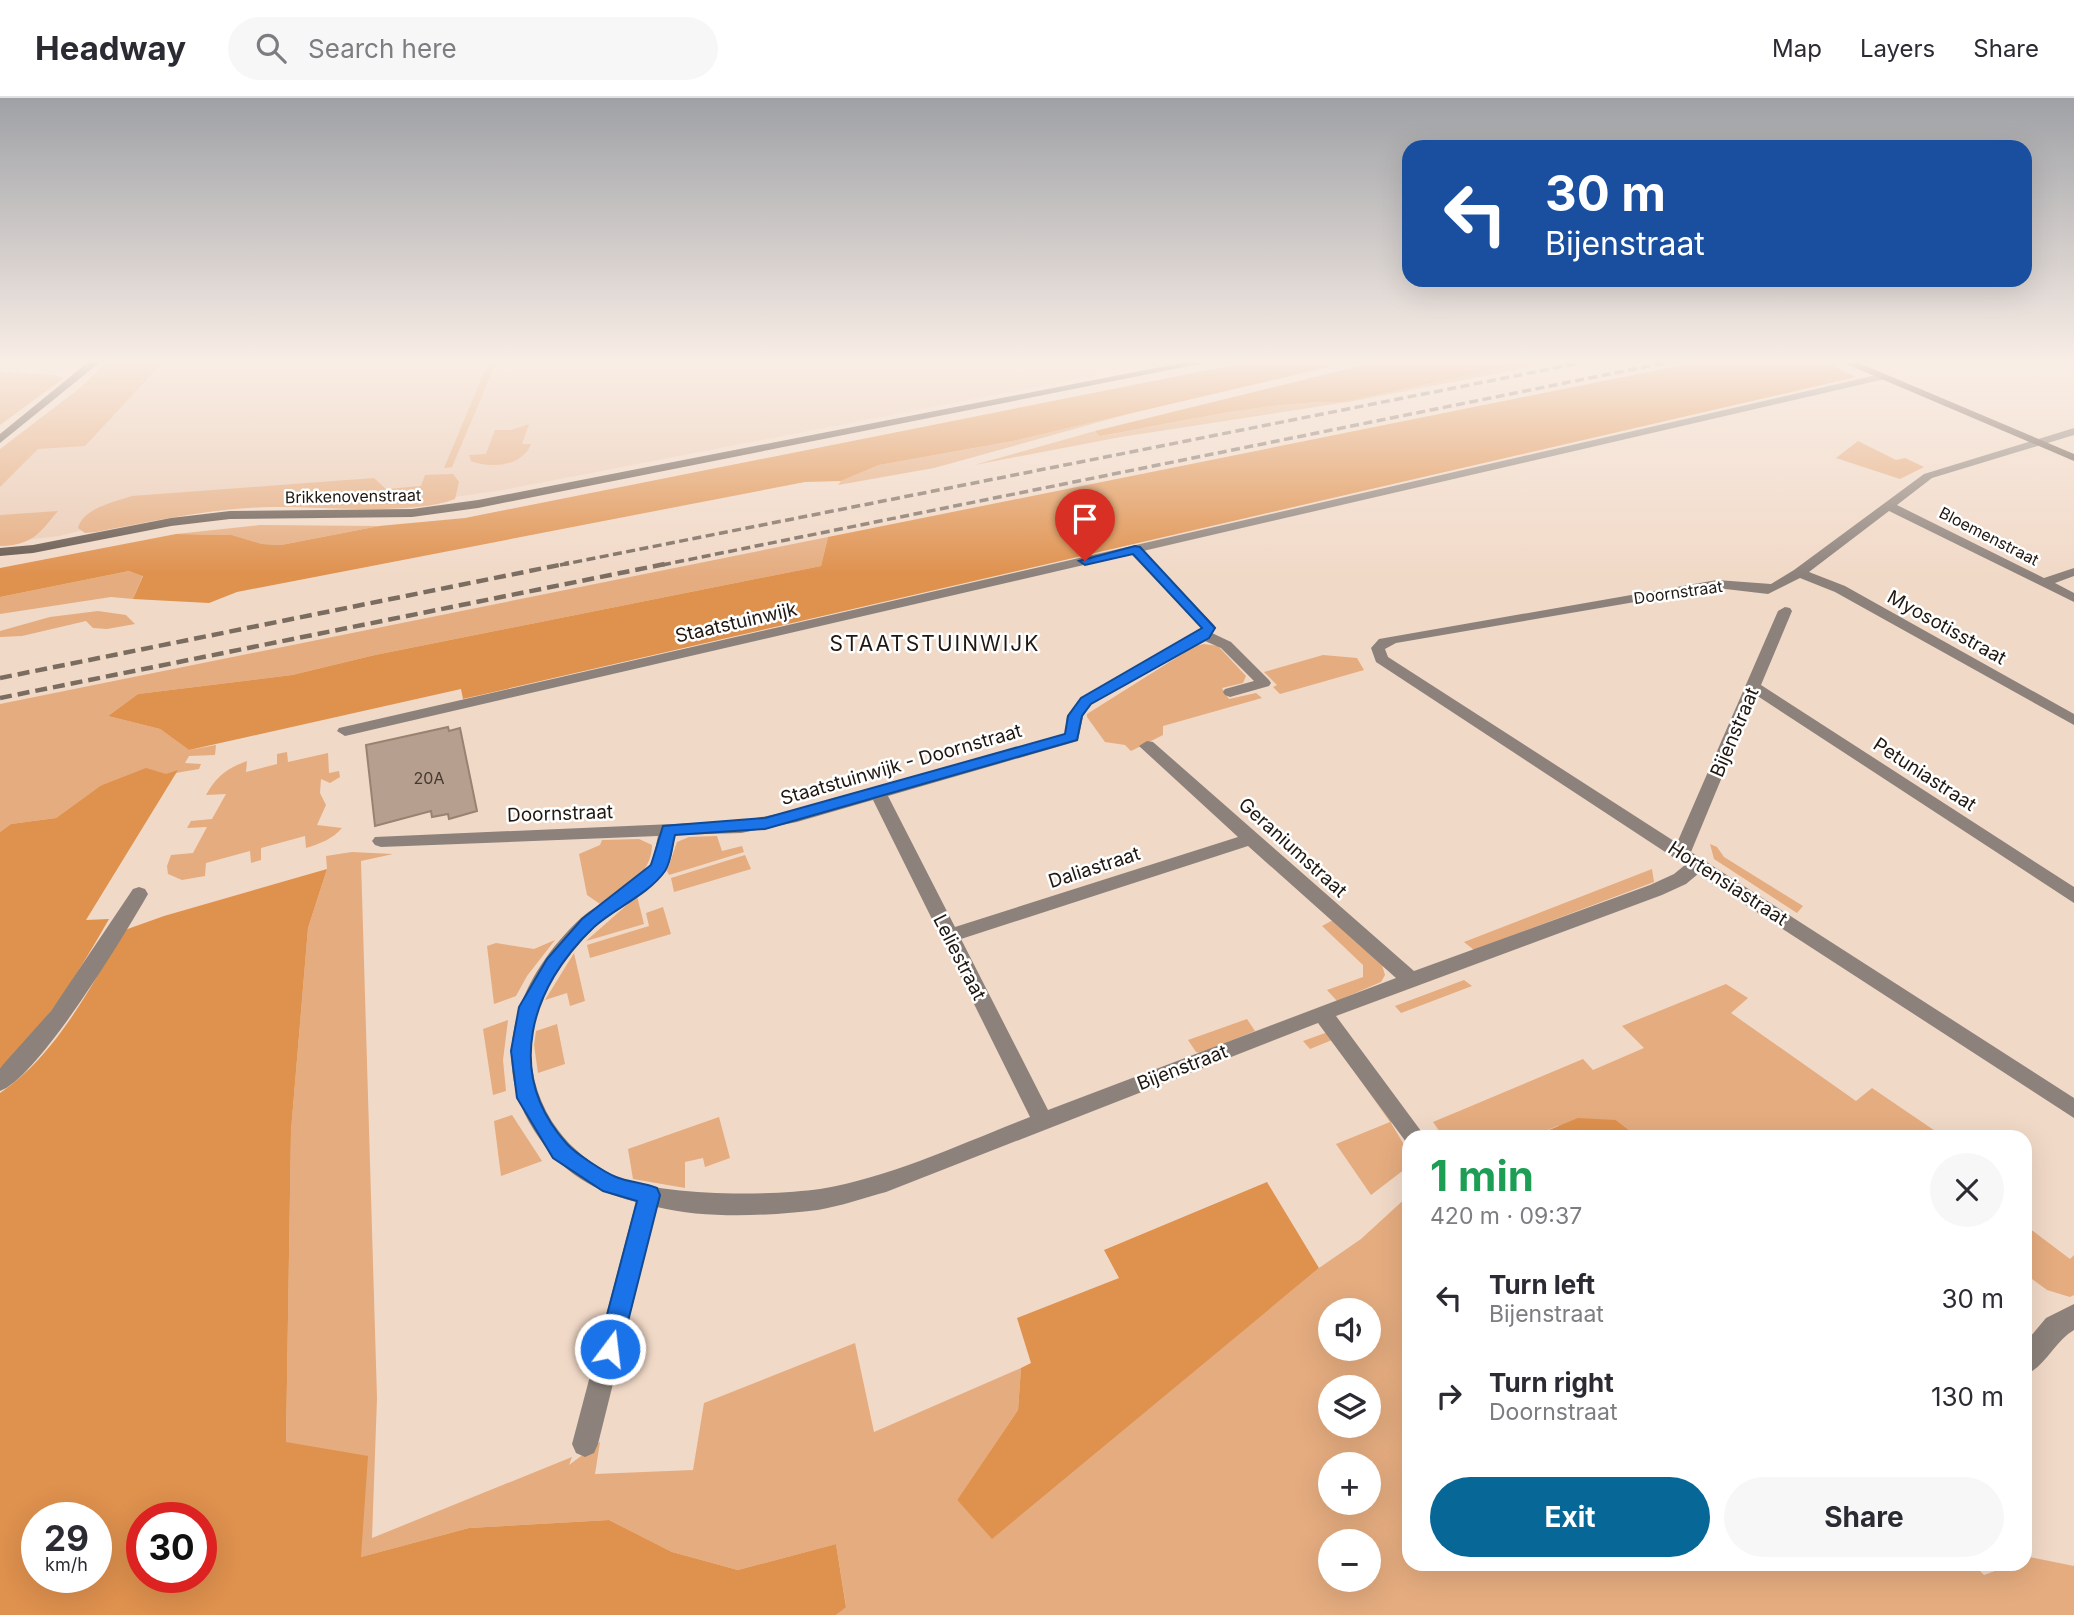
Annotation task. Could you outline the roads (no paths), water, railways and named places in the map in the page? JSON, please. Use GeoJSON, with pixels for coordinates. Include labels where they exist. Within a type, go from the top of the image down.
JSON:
{"type":"FeatureCollection","features":[{"type":"Feature","properties":{"kind":"street","name":"Brikkenovenstraat"},"geometry":{"type":"LineString","coordinates":[[0,552],[33,549],[171,522],[230,514],[412,513],[478,504],[837,434]]}},
{"type":"Feature","properties":{"kind":"street","name":"Staatstuinwijk"},"geometry":{"type":"LineString","coordinates":[[345,731],[1636,434]]}},
{"type":"Feature","properties":{"kind":"street"},"geometry":{"type":"LineString","coordinates":[[2017,434],[2074,458]]}},
{"type":"Feature","properties":{"kind":"street","name":"Doornstraat"},"geometry":{"type":"LineString","coordinates":[[1381,659],[1378,648],[1384,642],[1394,639],[1717,584],[1768,590],[1799,573],[1928,476],[2065,434]]}},
{"type":"Feature","properties":{"kind":"street","name":"Bloemenstraat"},"geometry":{"type":"LineString","coordinates":[[1889,506],[2074,598]]}},
{"type":"Feature","properties":{"kind":"street"},"geometry":{"type":"LineString","coordinates":[[1135,550],[1209,628],[1204,635],[1226,645],[1264,683],[1230,692]]}},
{"type":"Feature","properties":{"kind":"street"},"geometry":{"type":"LineString","coordinates":[[2043,583],[2074,572]]}},
{"type":"Feature","properties":{"kind":"street","name":"Myosotisstraat"},"geometry":{"type":"LineString","coordinates":[[1799,573],[1840,589],[2074,720]]}},
{"type":"Feature","properties":{"kind":"street","name":"Bijenstraat"},"geometry":{"type":"LineString","coordinates":[[1682,852],[1785,611]]}},
{"type":"Feature","properties":{"kind":"street","name":"Staatstuinwijk - Doornstraat"},"geometry":{"type":"LineString","coordinates":[[741,827],[797,816],[1072,737],[1075,716],[1086,701],[1204,635]]}},
{"type":"Feature","properties":{"kind":"street","name":"Hortensiastraat"},"geometry":{"type":"LineString","coordinates":[[1381,659],[2074,1109]]}},
{"type":"Feature","properties":{"kind":"street","name":"Petuniastraat"},"geometry":{"type":"LineString","coordinates":[[1754,687],[2074,896]]}},
{"type":"Feature","properties":{"kind":"street","name":"Geraniumstraat"},"geometry":{"type":"LineString","coordinates":[[1147,746],[1411,980]]}},
{"type":"Feature","properties":{"kind":"street","name":"Leliestraat"},"geometry":{"type":"LineString","coordinates":[[878,793],[1043,1121]]}},
{"type":"Feature","properties":{"kind":"street","name":"Doornstraat"},"geometry":{"type":"LineString","coordinates":[[381,841],[741,827]]}},
{"type":"Feature","properties":{"kind":"street","name":"Bijenstraat"},"geometry":{"type":"LineString","coordinates":[[668,830],[659,867],[644,882],[588,923],[554,964],[528,1007],[520,1051],[527,1098],[561,1152],[610,1185],[675,1201],[754,1205],[820,1199],[886,1182],[1322,1013],[1656,890],[1680,879],[1699,864]]}},
{"type":"Feature","properties":{"kind":"street","name":"Daliastraat"},"geometry":{"type":"LineString","coordinates":[[949,936],[1253,838]]}},
{"type":"Feature","properties":{"kind":"street"},"geometry":{"type":"LineString","coordinates":[[0,1082],[29,1054],[75,995],[139,894]]}},
{"type":"Feature","properties":{"kind":"street"},"geometry":{"type":"LineString","coordinates":[[1322,1013],[1407,1130]]}},
{"type":"Feature","properties":{"kind":"street"},"geometry":{"type":"LineString","coordinates":[[585,1444],[649,1195]]}},
{"type":"Feature","properties":{"kind":"street"},"geometry":{"type":"LineString","coordinates":[[2032,1354],[2055,1327],[2074,1316]]}},
{"type":"Feature","properties":{"kind":"railway"},"geometry":{"type":"LineString","coordinates":[[560,565],[1223,434]]}},
{"type":"Feature","properties":{"kind":"railway"},"geometry":{"type":"LineString","coordinates":[[662,565],[1313,434]]}},
{"type":"Feature","properties":{"kind":"railway"},"geometry":{"type":"LineString","coordinates":[[0,678],[569,563]]}},
{"type":"Feature","properties":{"kind":"railway"},"geometry":{"type":"LineString","coordinates":[[0,698],[670,563]]}},
{"type":"Feature","properties":{"kind":"district","name":"STAATSTUINWIJK"},"geometry":{"type":"Point","coordinates":[935,644]}}]}
